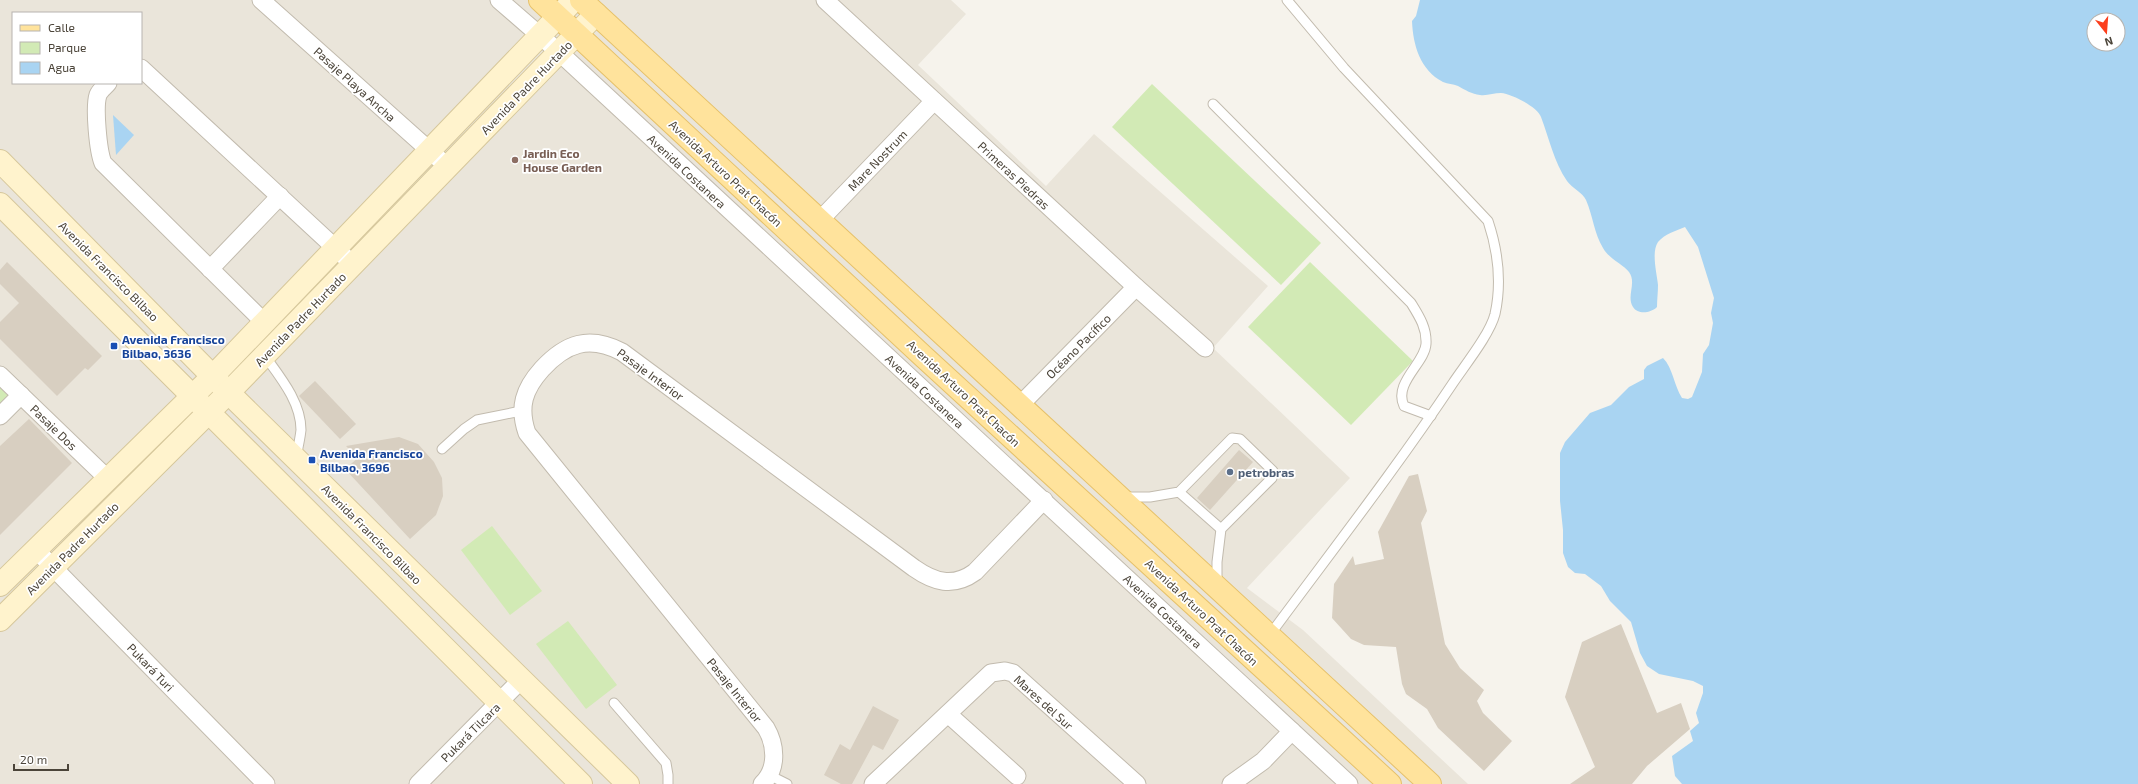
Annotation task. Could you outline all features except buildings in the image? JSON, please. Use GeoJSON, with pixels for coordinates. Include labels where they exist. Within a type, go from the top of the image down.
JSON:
{"type":"FeatureCollection","features":[{"type":"Feature","properties":{"kind":"main road","name":"Avenida Arturo Prat Chacón"},"geometry":{"type":"LineString","coordinates":[[540,0],[931,364],[1390,784]]}},
{"type":"Feature","properties":{"kind":"main road","name":"Avenida Padre Hurtado"},"geometry":{"type":"LineString","coordinates":[[0,585],[213,376],[574,0]]}},
{"type":"Feature","properties":{"kind":"main road","name":"Avenida Padre Hurtado"},"geometry":{"type":"LineString","coordinates":[[0,620],[229,392],[560,53],[578,34],[589,7]]}},
{"type":"Feature","properties":{"kind":"main road"},"geometry":{"type":"LineString","coordinates":[[589,7],[1430,784]]}},
{"type":"Feature","properties":{"kind":"main road","name":"Avenida Francisco Bilbao"},"geometry":{"type":"LineString","coordinates":[[0,161],[296,459],[628,784]]}},
{"type":"Feature","properties":{"kind":"main road"},"geometry":{"type":"LineString","coordinates":[[0,204],[581,784]]}},
{"type":"Feature","properties":{"kind":"street","name":"Pasaje Playa Ancha"},"geometry":{"type":"LineString","coordinates":[[261,0],[448,167]]}},
{"type":"Feature","properties":{"kind":"street","name":"Avenida Costanera"},"geometry":{"type":"LineString","coordinates":[[499,0],[560,53],[1349,784]]}},
{"type":"Feature","properties":{"kind":"street","name":"Primeras Piedras"},"geometry":{"type":"LineString","coordinates":[[826,0],[1136,287],[1205,348]]}},
{"type":"Feature","properties":{"kind":"street"},"geometry":{"type":"LineString","coordinates":[[142,69],[354,264]]}},
{"type":"Feature","properties":{"kind":"street"},"geometry":{"type":"LineString","coordinates":[[107,84],[100,91],[97,100],[98,148],[103,162],[264,322]]}},
{"type":"Feature","properties":{"kind":"street","name":"Mare Nostrum"},"geometry":{"type":"LineString","coordinates":[[820,220],[934,101]]}},
{"type":"Feature","properties":{"kind":"street"},"geometry":{"type":"LineString","coordinates":[[210,269],[280,196]]}},
{"type":"Feature","properties":{"kind":"street","name":"Océano Pacífico"},"geometry":{"type":"LineString","coordinates":[[1020,405],[1136,287]]}},
{"type":"Feature","properties":{"kind":"street","name":"Pasaje Interior"},"geometry":{"type":"LineString","coordinates":[[765,779],[772,767],[774,751],[770,735],[766,728],[526,433],[521,411],[526,390],[532,380],[557,354],[566,349],[582,344],[599,343],[611,346],[622,352],[920,572],[935,581],[944,582],[961,580],[975,572],[1044,500]]}},
{"type":"Feature","properties":{"kind":"street","name":"Pasaje Dos"},"geometry":{"type":"LineString","coordinates":[[0,375],[108,479]]}},
{"type":"Feature","properties":{"kind":"street"},"geometry":{"type":"LineString","coordinates":[[0,416],[21,395]]}},
{"type":"Feature","properties":{"kind":"street","name":"Pukará Turi"},"geometry":{"type":"LineString","coordinates":[[36,550],[266,784]]}},
{"type":"Feature","properties":{"kind":"street","name":"Mares del Sur"},"geometry":{"type":"LineString","coordinates":[[873,784],[991,673],[1005,670],[1013,673],[1137,784]]}},
{"type":"Feature","properties":{"kind":"street","name":"Pukará Tilcara"},"geometry":{"type":"LineString","coordinates":[[418,784],[521,680]]}},
{"type":"Feature","properties":{"kind":"street"},"geometry":{"type":"LineString","coordinates":[[948,714],[1017,776]]}},
{"type":"Feature","properties":{"kind":"street"},"geometry":{"type":"LineString","coordinates":[[1246,784],[1263,761],[1292,731]]}},
{"type":"Feature","properties":{"kind":"street"},"geometry":{"type":"LineString","coordinates":[[1232,784],[1263,761]]}},
{"type":"Feature","properties":{"kind":"lane"},"geometry":{"type":"LineString","coordinates":[[1269,636],[1431,416],[1483,338],[1494,314],[1499,274],[1496,244],[1488,221],[1344,68],[1287,0]]}},
{"type":"Feature","properties":{"kind":"lane"},"geometry":{"type":"LineString","coordinates":[[1213,104],[1411,303],[1425,330],[1426,346],[1402,390],[1400,398],[1404,406],[1431,416]]}},
{"type":"Feature","properties":{"kind":"lane"},"geometry":{"type":"LineString","coordinates":[[265,355],[282,380],[296,409],[301,429],[296,459]]}},
{"type":"Feature","properties":{"kind":"lane"},"geometry":{"type":"LineString","coordinates":[[442,449],[464,429],[477,420],[521,411]]}},
{"type":"Feature","properties":{"kind":"lane"},"geometry":{"type":"LineString","coordinates":[[1118,497],[1150,497],[1179,492],[1232,438],[1240,439],[1273,471],[1274,474],[1272,478],[1221,529],[1217,562],[1218,587]]}},
{"type":"Feature","properties":{"kind":"lane"},"geometry":{"type":"LineString","coordinates":[[1179,492],[1221,529]]}},
{"type":"Feature","properties":{"kind":"lane"},"geometry":{"type":"LineString","coordinates":[[614,703],[666,763],[668,784]]}},
{"type":"Feature","properties":{"kind":"lane"},"geometry":{"type":"LineString","coordinates":[[765,779],[787,784]]}},
{"type":"Feature","properties":{"kind":"shaded area"},"geometry":{"type":"Polygon","coordinates":[[[0,0],[951,0],[966,14],[918,65],[1046,186],[1094,134],[1268,286],[1213,348],[1350,478],[1247,588],[1303,630],[1468,784],[0,784],[0,0]]]}},
{"type":"Feature","properties":{"kind":"green space"},"geometry":{"type":"Polygon","coordinates":[[[1152,84],[1321,243],[1281,285],[1112,127],[1152,84]]]}},
{"type":"Feature","properties":{"kind":"green space"},"geometry":{"type":"Polygon","coordinates":[[[1310,262],[1413,361],[1351,425],[1248,327],[1310,262]]]}},
{"type":"Feature","properties":{"kind":"green space"},"geometry":{"type":"Polygon","coordinates":[[[0,382],[9,396],[0,408],[0,382]]]}},
{"type":"Feature","properties":{"kind":"green space"},"geometry":{"type":"Polygon","coordinates":[[[492,526],[542,591],[510,615],[461,550],[492,526]]]}},
{"type":"Feature","properties":{"kind":"green space"},"geometry":{"type":"Polygon","coordinates":[[[568,621],[617,685],[586,709],[536,644],[568,621]]]}},
{"type":"Feature","properties":{"kind":"water"},"geometry":{"type":"Polygon","coordinates":[[[1420,0],[2138,0],[2138,784],[1682,784],[1675,776],[1672,756],[1693,741],[1690,731],[1699,723],[1696,713],[1703,693],[1703,686],[1693,681],[1659,674],[1647,666],[1640,653],[1631,622],[1610,601],[1601,586],[1585,574],[1575,573],[1568,567],[1563,553],[1563,530],[1560,501],[1560,453],[1565,442],[1590,413],[1611,405],[1629,387],[1644,379],[1644,370],[1647,366],[1663,358],[1669,367],[1682,398],[1688,399],[1692,397],[1702,372],[1703,354],[1709,345],[1713,323],[1711,313],[1714,298],[1698,247],[1685,227],[1670,233],[1658,242],[1655,251],[1658,285],[1657,307],[1651,311],[1645,312],[1635,310],[1631,303],[1631,276],[1626,269],[1603,248],[1586,200],[1569,184],[1562,174],[1539,113],[1530,105],[1506,94],[1477,94],[1469,92],[1458,86],[1443,82],[1435,77],[1423,64],[1419,56],[1414,39],[1412,21],[1416,16],[1420,0]]]}},
{"type":"Feature","properties":{"kind":"water"},"geometry":{"type":"Polygon","coordinates":[[[113,115],[134,135],[116,155],[113,115]]]}},
{"type":"Feature","properties":{"kind":"place","name":"Jardin Eco House Garden"},"geometry":{"type":"Point","coordinates":[515,160]}},
{"type":"Feature","properties":{"kind":"place","name":"Avenida Francisco Bilbao, 3636"},"geometry":{"type":"Point","coordinates":[114,346]}},
{"type":"Feature","properties":{"kind":"place","name":"Avenida Francisco Bilbao, 3696"},"geometry":{"type":"Point","coordinates":[312,460]}},
{"type":"Feature","properties":{"kind":"place","name":"petrobras"},"geometry":{"type":"Point","coordinates":[1230,472]}}]}
